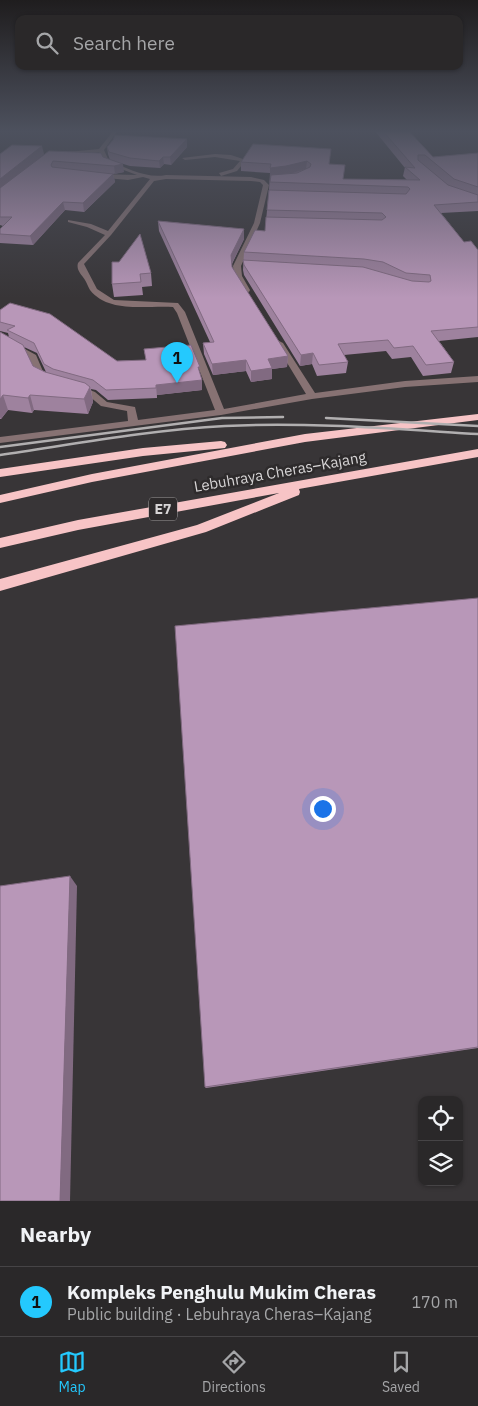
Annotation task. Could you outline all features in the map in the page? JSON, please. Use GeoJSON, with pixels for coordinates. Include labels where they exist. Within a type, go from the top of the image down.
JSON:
{"type":"FeatureCollection","features":[{"type":"Feature","properties":{"kind":"highway","name":"Lebuhraya Cheras–Kajang"},"geometry":{"type":"LineString","coordinates":[[0,499],[92,478],[305,438],[478,417]]}},
{"type":"Feature","properties":{"kind":"highway"},"geometry":{"type":"LineString","coordinates":[[0,473],[143,452],[305,438]]}},
{"type":"Feature","properties":{"kind":"highway","name":"Lebuhraya Cheras–Kajang"},"geometry":{"type":"LineString","coordinates":[[0,542],[78,524],[478,453]]}},
{"type":"Feature","properties":{"kind":"highway"},"geometry":{"type":"LineString","coordinates":[[0,585],[201,529],[326,480]]}},
{"type":"Feature","properties":{"kind":"street"},"geometry":{"type":"LineString","coordinates":[[147,186],[109,234],[80,264],[80,268],[94,291],[104,298],[119,303],[175,305],[181,312],[221,412]]}},
{"type":"Feature","properties":{"kind":"street"},"geometry":{"type":"LineString","coordinates":[[252,300],[238,276],[237,266],[257,223],[266,186]]}},
{"type":"Feature","properties":{"kind":"street"},"geometry":{"type":"LineString","coordinates":[[264,194],[273,195]]}},
{"type":"Feature","properties":{"kind":"street"},"geometry":{"type":"LineString","coordinates":[[70,221],[89,225],[109,234]]}},
{"type":"Feature","properties":{"kind":"street"},"geometry":{"type":"LineString","coordinates":[[257,223],[266,224]]}},
{"type":"Feature","properties":{"kind":"street"},"geometry":{"type":"LineString","coordinates":[[237,266],[246,266]]}},
{"type":"Feature","properties":{"kind":"street"},"geometry":{"type":"LineString","coordinates":[[272,332],[312,396]]}},
{"type":"Feature","properties":{"kind":"street"},"geometry":{"type":"LineString","coordinates":[[0,342],[2,340],[32,357],[41,377],[52,383],[92,394],[104,404],[132,409],[133,423]]}},
{"type":"Feature","properties":{"kind":"street"},"geometry":{"type":"LineString","coordinates":[[0,440],[221,412],[312,396],[404,384],[478,379]]}},
{"type":"Feature","properties":{"kind":"building"},"geometry":{"type":"Polygon","coordinates":[[[3,186],[101,186],[83,203],[63,202],[30,236],[0,234],[0,229],[12,217],[0,217],[0,188],[3,186]]]}},
{"type":"Feature","properties":{"kind":"building"},"geometry":{"type":"Polygon","coordinates":[[[382,186],[451,186],[478,195],[478,202],[434,205],[464,242],[471,241],[478,250],[478,327],[431,331],[454,362],[426,365],[413,346],[394,348],[388,340],[338,344],[348,362],[319,365],[313,353],[301,355],[244,265],[243,260],[363,267],[412,281],[429,282],[431,281],[430,275],[406,273],[383,262],[364,259],[244,252],[255,230],[265,231],[266,217],[382,220],[386,217],[382,213],[267,210],[269,190],[406,194],[410,189],[408,187],[382,186]]]}},
{"type":"Feature","properties":{"kind":"building"},"geometry":{"type":"Polygon","coordinates":[[[158,221],[244,229],[231,255],[232,267],[288,356],[268,359],[272,368],[251,371],[246,360],[212,364],[203,343],[214,342],[158,221]]]}},
{"type":"Feature","properties":{"kind":"building"},"geometry":{"type":"Polygon","coordinates":[[[140,234],[151,273],[140,274],[141,282],[112,284],[112,262],[119,262],[140,234]]]}},
{"type":"Feature","properties":{"kind":"building"},"geometry":{"type":"Polygon","coordinates":[[[10,303],[50,314],[117,361],[146,360],[144,349],[191,345],[200,367],[198,367],[202,380],[156,385],[156,388],[106,390],[93,380],[53,369],[44,364],[34,343],[7,330],[15,326],[0,322],[0,310],[10,303]]]}},
{"type":"Feature","properties":{"kind":"building"},"geometry":{"type":"Polygon","coordinates":[[[0,332],[23,345],[33,366],[45,372],[85,383],[90,387],[84,399],[30,395],[28,398],[3,395],[0,399],[0,332]]]}},
{"type":"Feature","properties":{"kind":"building"},"geometry":{"type":"Polygon","coordinates":[[[478,598],[478,1047],[205,1087],[175,626],[478,598]]]}},
{"type":"Feature","properties":{"kind":"building"},"geometry":{"type":"Polygon","coordinates":[[[70,876],[60,1201],[0,1201],[0,886],[70,876]]]}},
{"type":"Feature","properties":{"kind":"railway"},"geometry":{"type":"LineString","coordinates":[[0,447],[222,418],[283,417]]}},
{"type":"Feature","properties":{"kind":"railway"},"geometry":{"type":"LineString","coordinates":[[326,418],[478,426]]}},
{"type":"Feature","properties":{"kind":"railway"},"geometry":{"type":"LineString","coordinates":[[0,455],[140,434],[225,426],[320,425],[478,434]]}},
{"type":"Feature","properties":{"kind":"place","name":"Kompleks Penghulu Mukim Cheras"},"geometry":{"type":"Point","coordinates":[177,383]}}]}
